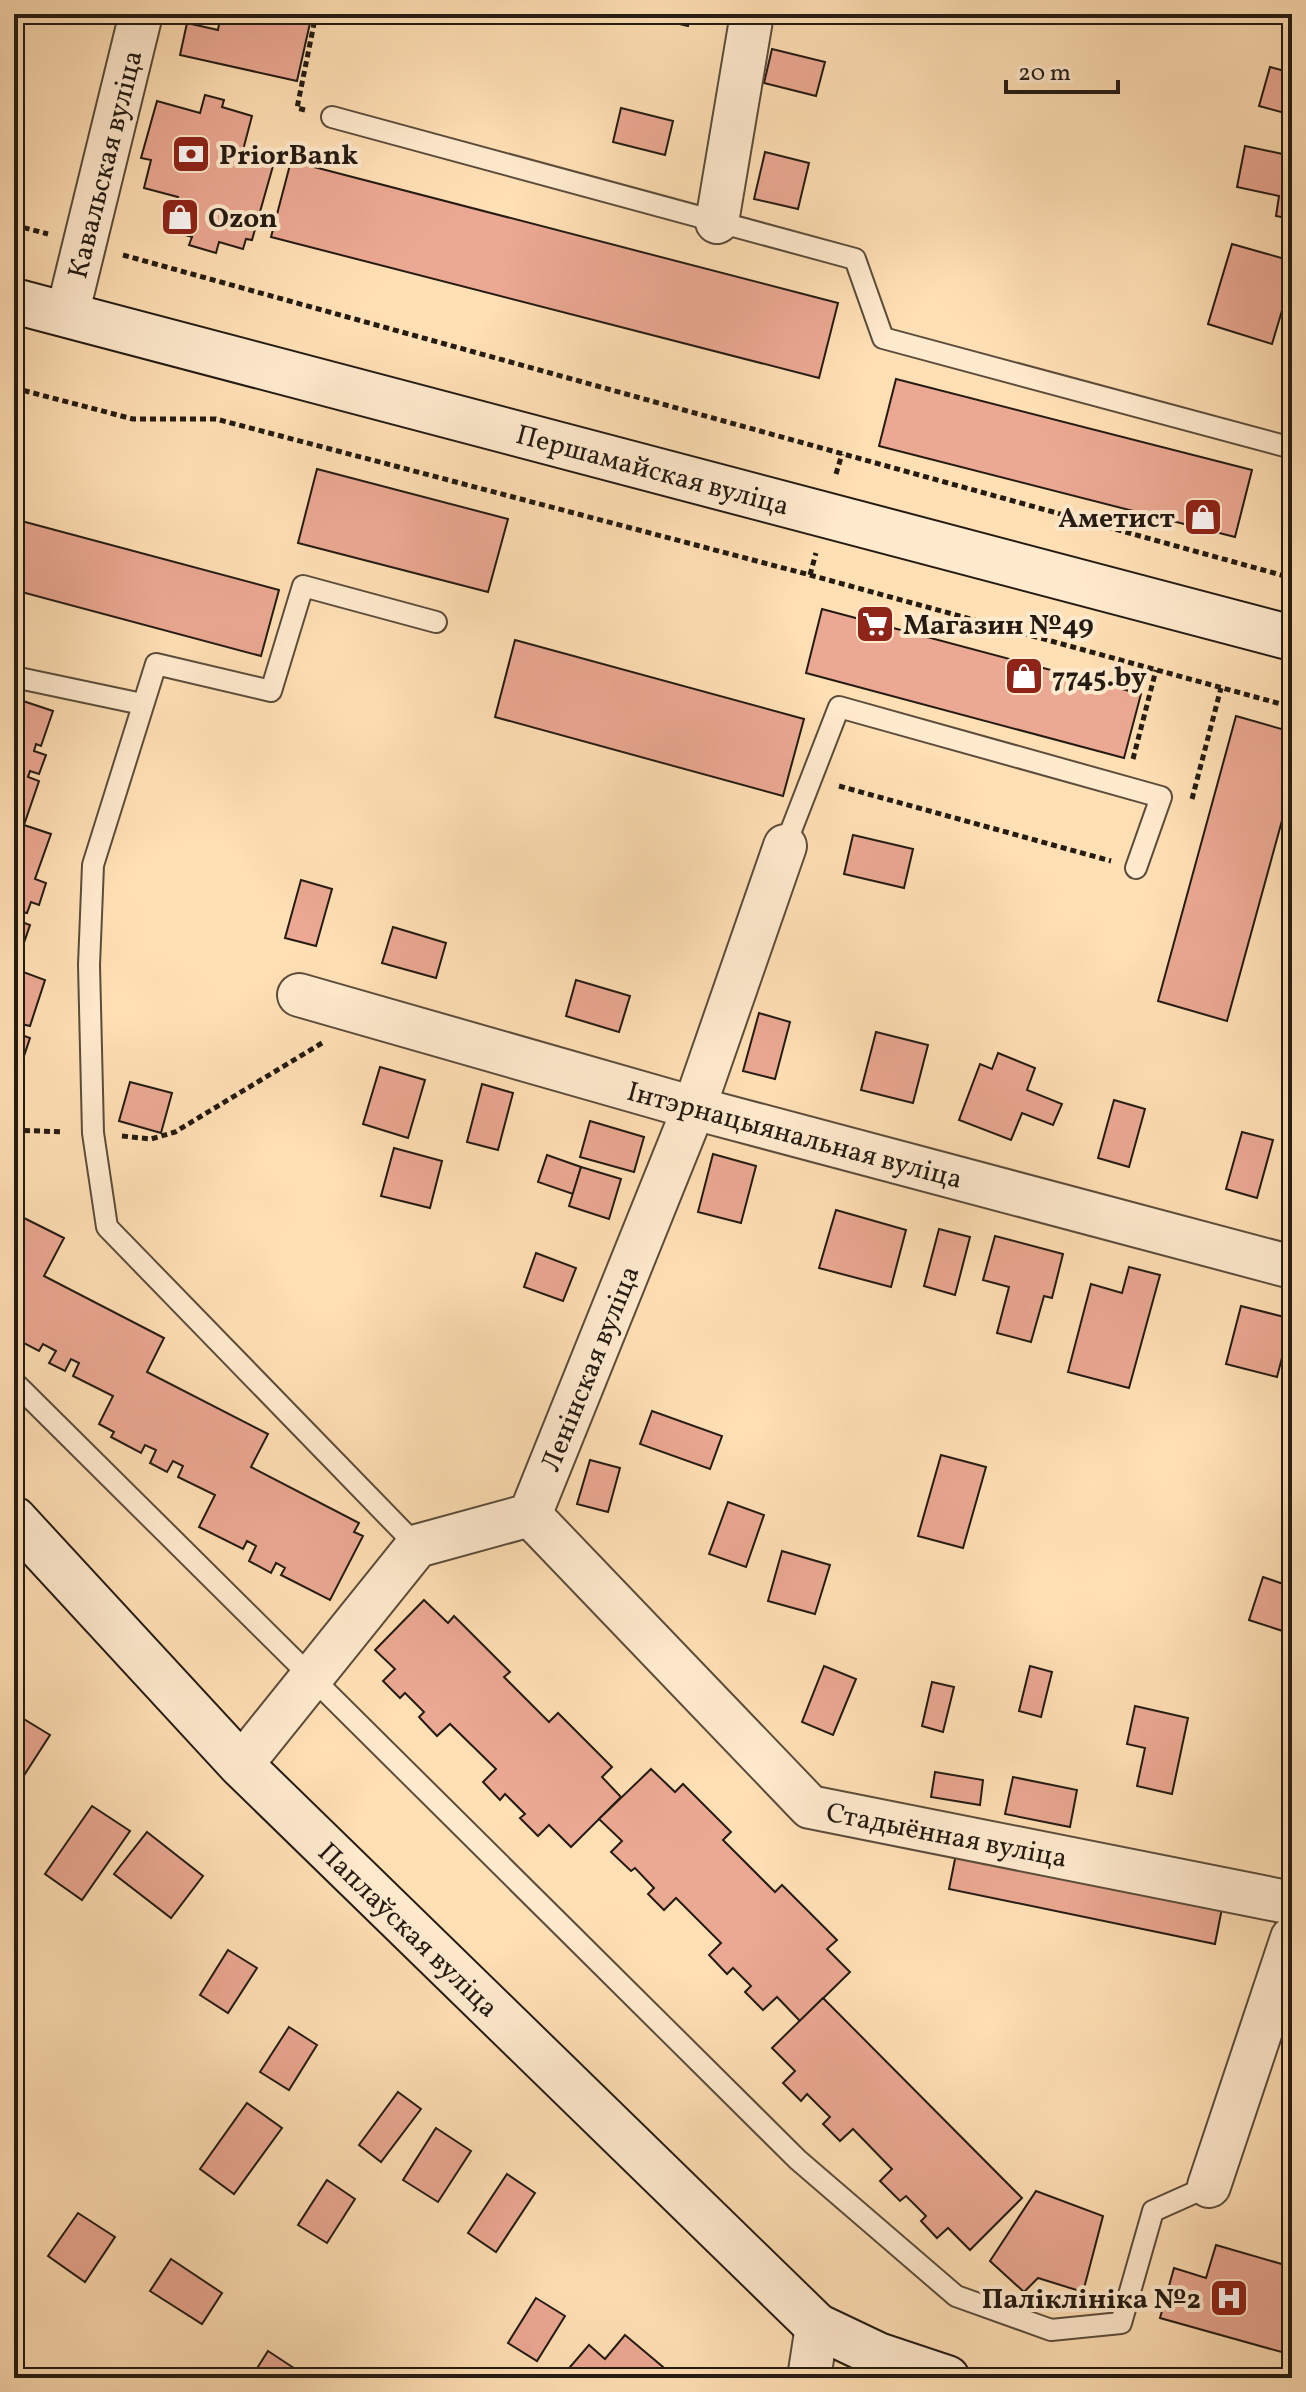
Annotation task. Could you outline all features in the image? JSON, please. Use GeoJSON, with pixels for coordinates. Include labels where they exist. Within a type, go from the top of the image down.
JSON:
{"type":"FeatureCollection","features":[{"type":"Feature","properties":{"kind":"main road","name":"Першамайская вуліца"},"geometry":{"type":"LineString","coordinates":[[14,301],[1292,638]]}},
{"type":"Feature","properties":{"kind":"main road","name":"Паплаўская вуліца"},"geometry":{"type":"LineString","coordinates":[[14,1519],[241,1765],[817,2326],[878,2355],[947,2378]]}},
{"type":"Feature","properties":{"kind":"street","name":"Кавальская вуліца"},"geometry":{"type":"LineString","coordinates":[[67,315],[141,14]]}},
{"type":"Feature","properties":{"kind":"street"},"geometry":{"type":"LineString","coordinates":[[717,222],[752,14]]}},
{"type":"Feature","properties":{"kind":"street","name":"Ленінская вуліца"},"geometry":{"type":"LineString","coordinates":[[530,1515],[694,1108],[785,846]]}},
{"type":"Feature","properties":{"kind":"street","name":"Інтэрнацыянальная вуліца"},"geometry":{"type":"LineString","coordinates":[[299,995],[694,1108],[1292,1267]]}},
{"type":"Feature","properties":{"kind":"street"},"geometry":{"type":"LineString","coordinates":[[241,1765],[417,1546],[530,1515]]}},
{"type":"Feature","properties":{"kind":"street","name":"Стадыённая вуліца"},"geometry":{"type":"LineString","coordinates":[[530,1515],[810,1807],[1292,1903]]}},
{"type":"Feature","properties":{"kind":"street"},"geometry":{"type":"LineString","coordinates":[[1209,2186],[1292,1938]]}},
{"type":"Feature","properties":{"kind":"street"},"geometry":{"type":"LineString","coordinates":[[809,2378],[817,2326]]}},
{"type":"Feature","properties":{"kind":"lane"},"geometry":{"type":"LineString","coordinates":[[332,117],[855,259],[883,338],[1292,448]]}},
{"type":"Feature","properties":{"kind":"lane"},"geometry":{"type":"LineString","coordinates":[[417,1546],[107,1227],[93,1133],[89,965],[93,865],[156,664],[271,691],[303,586],[436,622]]}},
{"type":"Feature","properties":{"kind":"lane"},"geometry":{"type":"LineString","coordinates":[[14,677],[142,704]]}},
{"type":"Feature","properties":{"kind":"lane"},"geometry":{"type":"LineString","coordinates":[[785,846],[839,707],[1161,797],[1136,868]]}},
{"type":"Feature","properties":{"kind":"lane"},"geometry":{"type":"LineString","coordinates":[[14,1382],[798,2160],[956,2296],[1051,2330],[1121,2323],[1153,2211],[1209,2186]]}},
{"type":"Feature","properties":{"kind":"path"},"geometry":{"type":"LineString","coordinates":[[316,14],[297,108],[332,117]]}},
{"type":"Feature","properties":{"kind":"path"},"geometry":{"type":"LineString","coordinates":[[14,225],[1292,578]]}},
{"type":"Feature","properties":{"kind":"path"},"geometry":{"type":"LineString","coordinates":[[14,388],[133,419],[216,419],[810,575],[1292,707]]}},
{"type":"Feature","properties":{"kind":"path"},"geometry":{"type":"LineString","coordinates":[[836,474],[842,454]]}},
{"type":"Feature","properties":{"kind":"path"},"geometry":{"type":"LineString","coordinates":[[810,575],[817,547]]}},
{"type":"Feature","properties":{"kind":"path"},"geometry":{"type":"LineString","coordinates":[[1125,787],[1156,670]]}},
{"type":"Feature","properties":{"kind":"path"},"geometry":{"type":"LineString","coordinates":[[1161,797],[1191,802],[1221,688]]}},
{"type":"Feature","properties":{"kind":"path"},"geometry":{"type":"LineString","coordinates":[[811,779],[1136,868]]}},
{"type":"Feature","properties":{"kind":"path"},"geometry":{"type":"LineString","coordinates":[[14,1130],[151,1139],[175,1132],[300,1055],[342,1032],[378,1019]]}},
{"type":"Feature","properties":{"kind":"building"},"geometry":{"type":"Polygon","coordinates":[[[221,14],[312,14],[297,81],[180,55],[187,23],[218,30],[221,14]]]}},
{"type":"Feature","properties":{"kind":"building"},"geometry":{"type":"Polygon","coordinates":[[[638,14],[691,14],[688,26],[638,14]]]}},
{"type":"Feature","properties":{"kind":"building"},"geometry":{"type":"Polygon","coordinates":[[[772,49],[825,62],[816,96],[764,83],[772,49]]]}},
{"type":"Feature","properties":{"kind":"building"},"geometry":{"type":"Polygon","coordinates":[[[1270,67],[1292,73],[1292,115],[1259,106],[1270,67]]]}},
{"type":"Feature","properties":{"kind":"building"},"geometry":{"type":"Polygon","coordinates":[[[205,95],[224,100],[222,107],[252,116],[243,150],[275,159],[252,240],[246,239],[243,249],[219,242],[216,253],[189,245],[192,237],[169,230],[178,197],[144,188],[151,160],[141,158],[157,101],[200,113],[205,95]]]}},
{"type":"Feature","properties":{"kind":"building"},"geometry":{"type":"Polygon","coordinates":[[[621,108],[673,121],[665,155],[613,142],[621,108]]]}},
{"type":"Feature","properties":{"kind":"building"},"geometry":{"type":"Polygon","coordinates":[[[1245,146],[1292,156],[1292,219],[1276,216],[1279,196],[1237,187],[1245,146]]]}},
{"type":"Feature","properties":{"kind":"building"},"geometry":{"type":"Polygon","coordinates":[[[765,152],[809,163],[798,209],[754,199],[765,152]]]}},
{"type":"Feature","properties":{"kind":"building"},"geometry":{"type":"Polygon","coordinates":[[[291,161],[838,303],[819,378],[271,237],[291,161]]]}},
{"type":"Feature","properties":{"kind":"building"},"geometry":{"type":"Polygon","coordinates":[[[1232,244],[1292,261],[1292,277],[1272,344],[1208,324],[1232,244]]]}},
{"type":"Feature","properties":{"kind":"building"},"geometry":{"type":"Polygon","coordinates":[[[896,379],[1252,470],[1235,537],[879,446],[896,379]]]}},
{"type":"Feature","properties":{"kind":"building"},"geometry":{"type":"Polygon","coordinates":[[[317,469],[508,519],[488,592],[298,543],[317,469]]]}},
{"type":"Feature","properties":{"kind":"building"},"geometry":{"type":"Polygon","coordinates":[[[14,519],[279,590],[261,656],[14,590],[14,519]]]}},
{"type":"Feature","properties":{"kind":"building"},"geometry":{"type":"Polygon","coordinates":[[[822,609],[1141,694],[1124,758],[806,673],[822,609]]]}},
{"type":"Feature","properties":{"kind":"building"},"geometry":{"type":"Polygon","coordinates":[[[515,640],[804,719],[783,796],[495,717],[515,640]]]}},
{"type":"Feature","properties":{"kind":"building"},"geometry":{"type":"Polygon","coordinates":[[[14,698],[53,711],[41,746],[36,744],[34,751],[46,755],[39,774],[30,771],[28,777],[39,781],[24,825],[51,834],[35,879],[46,883],[39,905],[31,902],[27,913],[22,912],[19,921],[30,925],[15,969],[45,980],[30,1026],[17,1023],[14,1031],[14,698]]]}},
{"type":"Feature","properties":{"kind":"building"},"geometry":{"type":"Polygon","coordinates":[[[1236,716],[1292,732],[1292,784],[1227,1021],[1158,1001],[1236,716]]]}},
{"type":"Feature","properties":{"kind":"building"},"geometry":{"type":"Polygon","coordinates":[[[853,835],[913,849],[904,888],[844,874],[853,835]]]}},
{"type":"Feature","properties":{"kind":"building"},"geometry":{"type":"Polygon","coordinates":[[[301,880],[332,889],[316,946],[285,938],[301,880]]]}},
{"type":"Feature","properties":{"kind":"building"},"geometry":{"type":"Polygon","coordinates":[[[393,927],[446,943],[436,978],[382,963],[393,927]]]}},
{"type":"Feature","properties":{"kind":"building"},"geometry":{"type":"Polygon","coordinates":[[[576,980],[630,996],[619,1032],[566,1016],[576,980]]]}},
{"type":"Feature","properties":{"kind":"building"},"geometry":{"type":"Polygon","coordinates":[[[759,1013],[790,1022],[775,1079],[743,1071],[759,1013]]]}},
{"type":"Feature","properties":{"kind":"building"},"geometry":{"type":"Polygon","coordinates":[[[14,1032],[30,1038],[23,1059],[14,1056],[14,1032]]]}},
{"type":"Feature","properties":{"kind":"building"},"geometry":{"type":"Polygon","coordinates":[[[876,1032],[928,1045],[913,1103],[861,1090],[876,1032]]]}},
{"type":"Feature","properties":{"kind":"building"},"geometry":{"type":"Polygon","coordinates":[[[998,1053],[1035,1068],[1027,1090],[1062,1104],[1053,1125],[1022,1113],[1011,1140],[959,1120],[980,1064],[992,1069],[998,1053]]]}},
{"type":"Feature","properties":{"kind":"building"},"geometry":{"type":"Polygon","coordinates":[[[14,1063],[24,1067],[14,1097],[14,1063]]]}},
{"type":"Feature","properties":{"kind":"building"},"geometry":{"type":"Polygon","coordinates":[[[380,1067],[425,1080],[408,1138],[363,1124],[380,1067]]]}},
{"type":"Feature","properties":{"kind":"building"},"geometry":{"type":"Polygon","coordinates":[[[130,1082],[172,1093],[161,1133],[119,1121],[130,1082]]]}},
{"type":"Feature","properties":{"kind":"building"},"geometry":{"type":"Polygon","coordinates":[[[482,1084],[513,1093],[498,1150],[467,1142],[482,1084]]]}},
{"type":"Feature","properties":{"kind":"building"},"geometry":{"type":"Polygon","coordinates":[[[1114,1100],[1145,1109],[1129,1167],[1098,1158],[1114,1100]]]}},
{"type":"Feature","properties":{"kind":"building"},"geometry":{"type":"Polygon","coordinates":[[[590,1121],[644,1137],[634,1172],[580,1157],[590,1121]]]}},
{"type":"Feature","properties":{"kind":"building"},"geometry":{"type":"Polygon","coordinates":[[[1242,1132],[1273,1140],[1257,1198],[1226,1189],[1242,1132]]]}},
{"type":"Feature","properties":{"kind":"building"},"geometry":{"type":"Polygon","coordinates":[[[394,1148],[442,1161],[430,1208],[381,1196],[394,1148]]]}},
{"type":"Feature","properties":{"kind":"building"},"geometry":{"type":"Polygon","coordinates":[[[713,1154],[756,1166],[741,1223],[698,1212],[713,1154]]]}},
{"type":"Feature","properties":{"kind":"building"},"geometry":{"type":"Polygon","coordinates":[[[547,1155],[581,1167],[573,1194],[538,1182],[547,1155]]]}},
{"type":"Feature","properties":{"kind":"building"},"geometry":{"type":"Polygon","coordinates":[[[581,1167],[621,1179],[609,1219],[569,1206],[581,1167]]]}},
{"type":"Feature","properties":{"kind":"building"},"geometry":{"type":"Polygon","coordinates":[[[836,1210],[906,1230],[891,1287],[819,1268],[836,1210]]]}},
{"type":"Feature","properties":{"kind":"building"},"geometry":{"type":"Polygon","coordinates":[[[14,1213],[64,1238],[44,1276],[164,1338],[147,1372],[268,1434],[251,1467],[359,1523],[354,1532],[363,1536],[330,1600],[281,1575],[285,1568],[276,1563],[271,1573],[249,1561],[256,1546],[247,1541],[243,1549],[199,1527],[215,1495],[178,1477],[183,1466],[173,1461],[167,1472],[150,1463],[156,1450],[145,1445],[141,1453],[111,1437],[114,1432],[99,1424],[113,1396],[73,1376],[79,1363],[71,1359],[65,1371],[49,1363],[56,1351],[43,1344],[39,1351],[14,1338],[14,1213]]]}},
{"type":"Feature","properties":{"kind":"building"},"geometry":{"type":"Polygon","coordinates":[[[939,1229],[970,1237],[955,1295],[924,1286],[939,1229]]]}},
{"type":"Feature","properties":{"kind":"building"},"geometry":{"type":"Polygon","coordinates":[[[995,1236],[1063,1254],[1052,1298],[1044,1296],[1031,1342],[997,1333],[1009,1287],[983,1280],[995,1236]]]}},
{"type":"Feature","properties":{"kind":"building"},"geometry":{"type":"Polygon","coordinates":[[[536,1253],[576,1268],[563,1301],[524,1287],[536,1253]]]}},
{"type":"Feature","properties":{"kind":"building"},"geometry":{"type":"Polygon","coordinates":[[[1129,1267],[1160,1275],[1129,1388],[1068,1372],[1091,1284],[1122,1293],[1129,1267]]]}},
{"type":"Feature","properties":{"kind":"building"},"geometry":{"type":"Polygon","coordinates":[[[1241,1306],[1292,1319],[1277,1377],[1226,1364],[1241,1306]]]}},
{"type":"Feature","properties":{"kind":"building"},"geometry":{"type":"Polygon","coordinates":[[[652,1411],[722,1436],[710,1469],[640,1444],[652,1411]]]}},
{"type":"Feature","properties":{"kind":"building"},"geometry":{"type":"Polygon","coordinates":[[[941,1455],[986,1467],[963,1548],[918,1536],[941,1455]]]}},
{"type":"Feature","properties":{"kind":"building"},"geometry":{"type":"Polygon","coordinates":[[[590,1460],[620,1468],[608,1512],[577,1504],[590,1460]]]}},
{"type":"Feature","properties":{"kind":"building"},"geometry":{"type":"Polygon","coordinates":[[[728,1502],[764,1515],[746,1567],[709,1554],[728,1502]]]}},
{"type":"Feature","properties":{"kind":"building"},"geometry":{"type":"Polygon","coordinates":[[[782,1551],[830,1565],[815,1614],[768,1601],[782,1551]]]}},
{"type":"Feature","properties":{"kind":"building"},"geometry":{"type":"Polygon","coordinates":[[[1263,1577],[1292,1587],[1292,1634],[1249,1620],[1263,1577]]]}},
{"type":"Feature","properties":{"kind":"building"},"geometry":{"type":"Polygon","coordinates":[[[424,1600],[448,1623],[454,1616],[510,1672],[504,1677],[549,1722],[558,1713],[612,1767],[602,1777],[621,1797],[571,1847],[549,1825],[538,1836],[520,1818],[525,1814],[505,1794],[500,1800],[483,1782],[496,1769],[450,1724],[437,1736],[419,1717],[424,1712],[405,1693],[400,1698],[383,1681],[395,1669],[375,1650],[424,1600]]]}},
{"type":"Feature","properties":{"kind":"building"},"geometry":{"type":"Polygon","coordinates":[[[824,1666],[856,1679],[833,1735],[802,1722],[824,1666]]]}},
{"type":"Feature","properties":{"kind":"building"},"geometry":{"type":"Polygon","coordinates":[[[1030,1666],[1052,1672],[1041,1717],[1019,1711],[1030,1666]]]}},
{"type":"Feature","properties":{"kind":"building"},"geometry":{"type":"Polygon","coordinates":[[[932,1682],[954,1687],[943,1732],[922,1726],[932,1682]]]}},
{"type":"Feature","properties":{"kind":"building"},"geometry":{"type":"Polygon","coordinates":[[[1135,1706],[1188,1718],[1172,1794],[1137,1786],[1145,1748],[1127,1744],[1135,1706]]]}},
{"type":"Feature","properties":{"kind":"building"},"geometry":{"type":"Polygon","coordinates":[[[14,1713],[50,1735],[14,1791],[14,1713]]]}},
{"type":"Feature","properties":{"kind":"building"},"geometry":{"type":"Polygon","coordinates":[[[651,1769],[675,1792],[683,1784],[731,1832],[723,1840],[775,1892],[782,1885],[837,1940],[827,1949],[850,1972],[800,2021],[777,1997],[763,2010],[745,1992],[751,1986],[733,1968],[727,1974],[709,1955],[721,1943],[676,1898],[664,1910],[648,1894],[654,1888],[635,1868],[631,1871],[611,1852],[622,1841],[599,1819],[651,1769]]]}},
{"type":"Feature","properties":{"kind":"building"},"geometry":{"type":"Polygon","coordinates":[[[935,1772],[983,1780],[980,1805],[931,1797],[935,1772]]]}},
{"type":"Feature","properties":{"kind":"building"},"geometry":{"type":"Polygon","coordinates":[[[1013,1777],[1077,1790],[1070,1827],[1005,1814],[1013,1777]]]}},
{"type":"Feature","properties":{"kind":"building"},"geometry":{"type":"Polygon","coordinates":[[[92,1806],[130,1831],[82,1900],[45,1874],[92,1806]]]}},
{"type":"Feature","properties":{"kind":"building"},"geometry":{"type":"Polygon","coordinates":[[[147,1832],[203,1876],[171,1918],[114,1874],[147,1832]]]}},
{"type":"Feature","properties":{"kind":"building"},"geometry":{"type":"Polygon","coordinates":[[[956,1854],[1222,1908],[1215,1944],[949,1889],[956,1854]]]}},
{"type":"Feature","properties":{"kind":"building"},"geometry":{"type":"Polygon","coordinates":[[[228,1950],[257,1968],[228,2013],[200,1995],[228,1950]]]}},
{"type":"Feature","properties":{"kind":"building"},"geometry":{"type":"Polygon","coordinates":[[[823,1998],[1022,2198],[970,2250],[948,2228],[937,2238],[921,2221],[926,2216],[906,2196],[900,2201],[880,2181],[892,2169],[853,2129],[840,2141],[823,2124],[830,2117],[807,2094],[801,2101],[783,2083],[795,2071],[772,2048],[823,1998]]]}},
{"type":"Feature","properties":{"kind":"building"},"geometry":{"type":"Polygon","coordinates":[[[289,2027],[317,2045],[289,2090],[260,2072],[289,2027]]]}},
{"type":"Feature","properties":{"kind":"building"},"geometry":{"type":"Polygon","coordinates":[[[398,2092],[421,2109],[381,2162],[359,2145],[398,2092]]]}},
{"type":"Feature","properties":{"kind":"building"},"geometry":{"type":"Polygon","coordinates":[[[247,2103],[282,2128],[234,2194],[200,2169],[247,2103]]]}},
{"type":"Feature","properties":{"kind":"building"},"geometry":{"type":"Polygon","coordinates":[[[436,2128],[471,2151],[438,2202],[403,2180],[436,2128]]]}},
{"type":"Feature","properties":{"kind":"building"},"geometry":{"type":"Polygon","coordinates":[[[507,2174],[535,2193],[496,2252],[468,2233],[507,2174]]]}},
{"type":"Feature","properties":{"kind":"building"},"geometry":{"type":"Polygon","coordinates":[[[327,2180],[355,2199],[327,2243],[298,2225],[327,2180]]]}},
{"type":"Feature","properties":{"kind":"building"},"geometry":{"type":"Polygon","coordinates":[[[1036,2191],[1103,2216],[1083,2292],[1038,2278],[1024,2292],[990,2261],[1036,2191]]]}},
{"type":"Feature","properties":{"kind":"building"},"geometry":{"type":"Polygon","coordinates":[[[78,2213],[115,2237],[85,2282],[48,2256],[78,2213]]]}},
{"type":"Feature","properties":{"kind":"building","name":"Паліклініка №2"},"geometry":{"type":"Polygon","coordinates":[[[1216,2245],[1292,2267],[1292,2355],[1160,2318],[1174,2268],[1206,2278],[1216,2245]]]}},
{"type":"Feature","properties":{"kind":"building"},"geometry":{"type":"Polygon","coordinates":[[[171,2259],[222,2293],[202,2324],[150,2291],[171,2259]]]}},
{"type":"Feature","properties":{"kind":"building"},"geometry":{"type":"Polygon","coordinates":[[[536,2298],[565,2316],[537,2361],[508,2343],[536,2298]]]}},
{"type":"Feature","properties":{"kind":"building"},"geometry":{"type":"Polygon","coordinates":[[[625,2335],[663,2367],[655,2378],[568,2378],[564,2374],[589,2345],[605,2359],[625,2335]]]}},
{"type":"Feature","properties":{"kind":"building"},"geometry":{"type":"Polygon","coordinates":[[[268,2351],[309,2378],[251,2378],[268,2351]]]}},
{"type":"Feature","properties":{"kind":"place","name":"PriorBank"},"geometry":{"type":"Point","coordinates":[191,154]}},
{"type":"Feature","properties":{"kind":"place","name":"Ozon"},"geometry":{"type":"Point","coordinates":[180,217]}},
{"type":"Feature","properties":{"kind":"place","name":"Аметист"},"geometry":{"type":"Point","coordinates":[1203,517]}},
{"type":"Feature","properties":{"kind":"place","name":"Магазин №49"},"geometry":{"type":"Point","coordinates":[875,624]}},
{"type":"Feature","properties":{"kind":"place","name":"7745.by"},"geometry":{"type":"Point","coordinates":[1024,676]}},
{"type":"Feature","properties":{"kind":"place","name":"Паліклініка №2"},"geometry":{"type":"Point","coordinates":[1229,2298]}}]}
